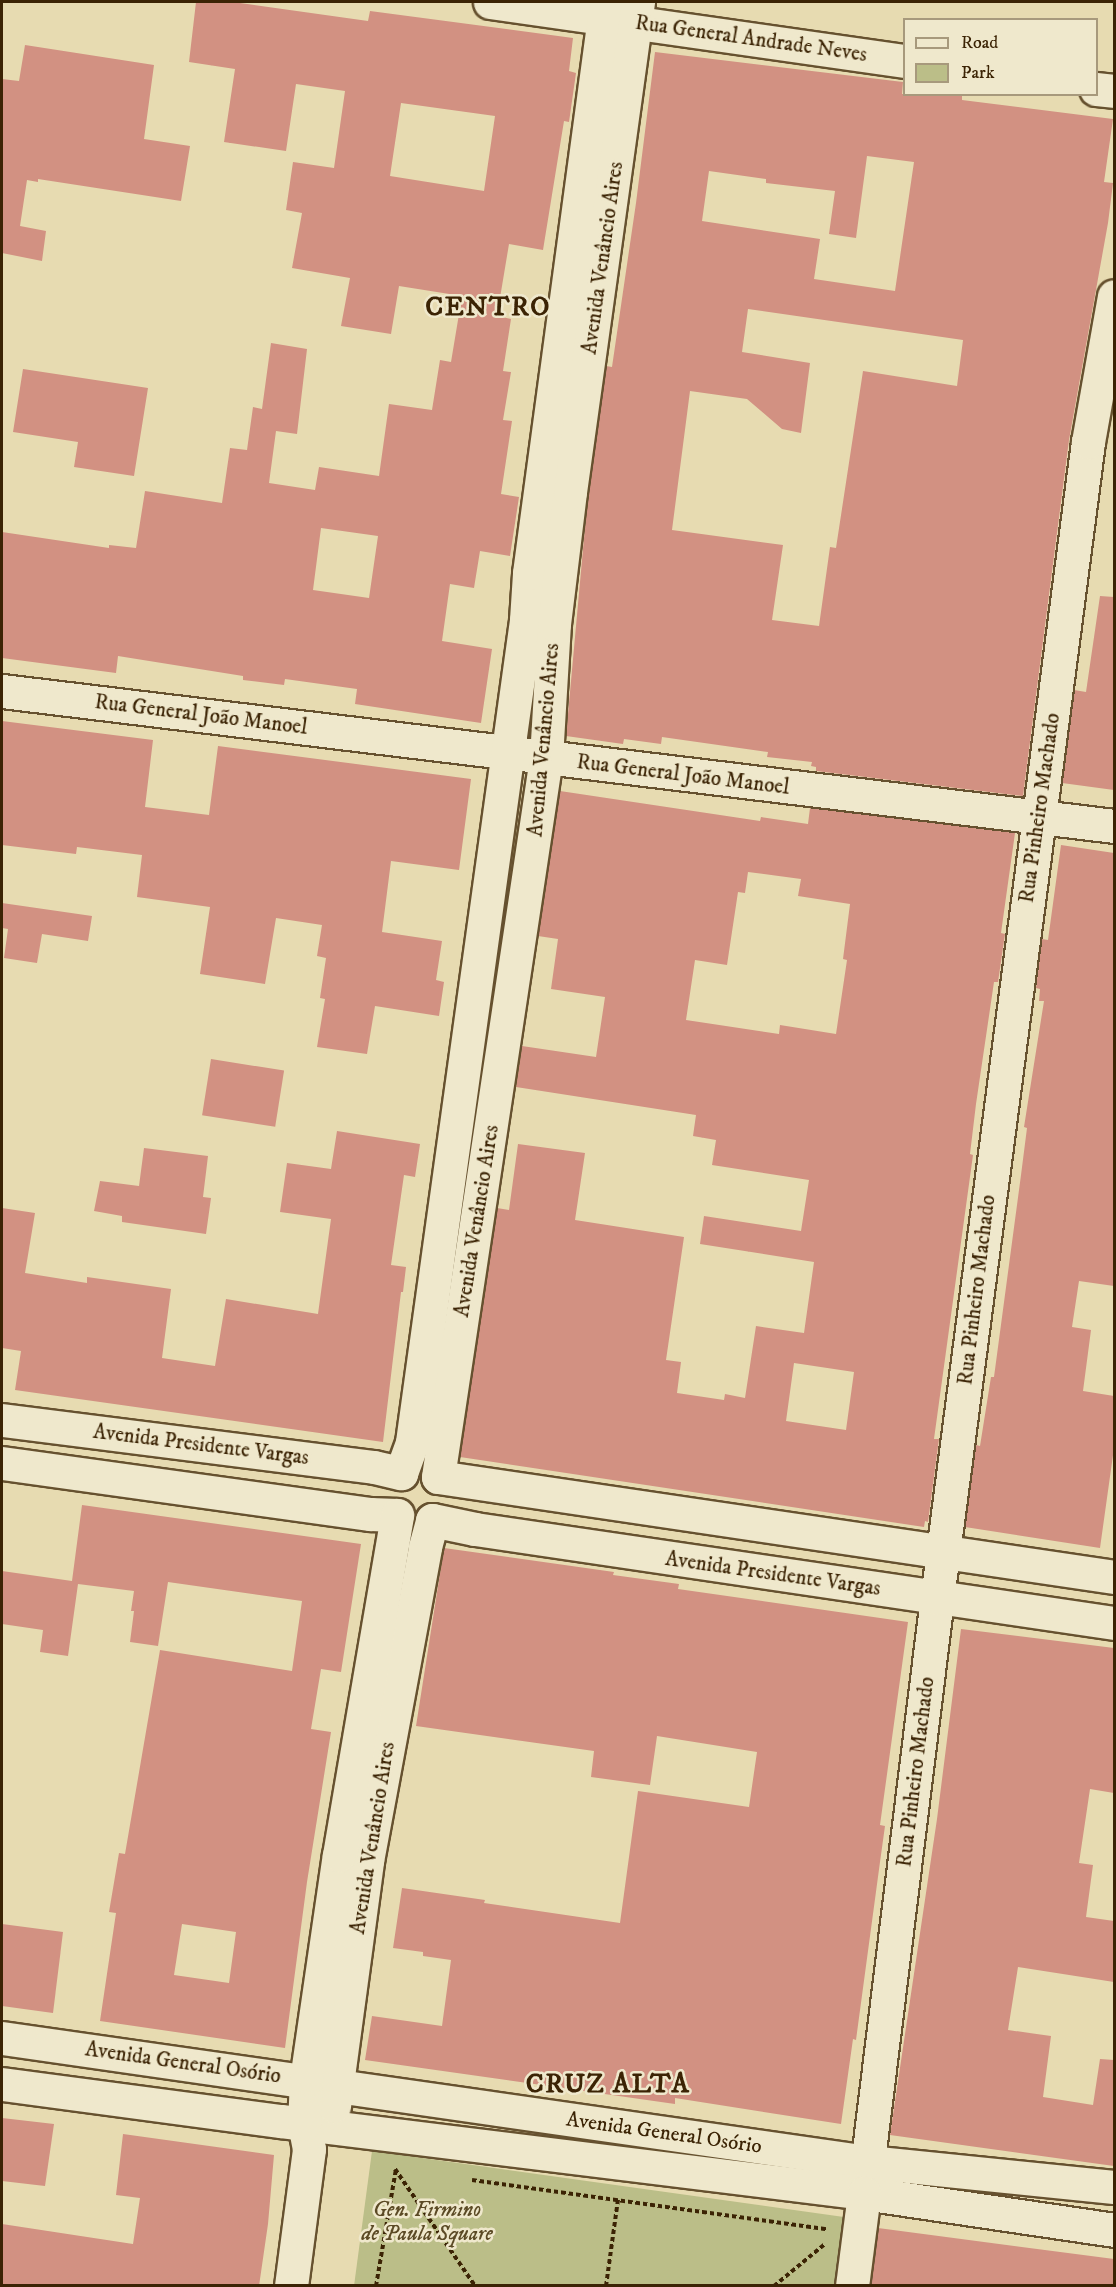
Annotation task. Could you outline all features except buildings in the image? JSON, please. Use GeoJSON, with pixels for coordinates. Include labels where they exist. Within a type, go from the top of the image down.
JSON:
{"type":"FeatureCollection","features":[{"type":"Feature","properties":{"kind":"main road","name":"Rua General Andrade Neves"},"geometry":{"type":"LineString","coordinates":[[490,2],[621,11],[903,61]]}},
{"type":"Feature","properties":{"kind":"main road","name":"Avenida Venâncio Aires"},"geometry":{"type":"LineString","coordinates":[[438,1477],[546,758],[540,622],[529,573],[556,491],[621,11]]}},
{"type":"Feature","properties":{"kind":"main road"},"geometry":{"type":"LineString","coordinates":[[1098,88],[1114,91]]}},
{"type":"Feature","properties":{"kind":"main road","name":"Rua Pinheiro Machado"},"geometry":{"type":"LineString","coordinates":[[852,2286],[943,1551],[1088,442],[1114,296]]}},
{"type":"Feature","properties":{"kind":"main road","name":"Avenida Venâncio Aires"},"geometry":{"type":"LineString","coordinates":[[400,1473],[412,1442],[507,751],[540,622]]}},
{"type":"Feature","properties":{"kind":"main road","name":"Rua General João Manoel"},"geometry":{"type":"LineString","coordinates":[[2,691],[1114,826]]}},
{"type":"Feature","properties":{"kind":"main road"},"geometry":{"type":"LineString","coordinates":[[489,877],[529,881]]}},
{"type":"Feature","properties":{"kind":"main road","name":"Avenida Presidente Vargas"},"geometry":{"type":"LineString","coordinates":[[2,1420],[374,1467],[400,1473]]}},
{"type":"Feature","properties":{"kind":"main road","name":"Avenida Presidente Vargas"},"geometry":{"type":"LineString","coordinates":[[2,1463],[370,1514],[397,1515]]}},
{"type":"Feature","properties":{"kind":"main road"},"geometry":{"type":"LineString","coordinates":[[415,1467],[438,1477],[443,1485],[443,1497],[441,1510],[432,1520],[420,1524],[405,1521],[397,1515],[392,1504],[391,1493],[393,1481],[400,1473],[415,1467]]}},
{"type":"Feature","properties":{"kind":"main road"},"geometry":{"type":"LineString","coordinates":[[438,1477],[1114,1577]]}},
{"type":"Feature","properties":{"kind":"main road","name":"Avenida Venâncio Aires"},"geometry":{"type":"LineString","coordinates":[[291,2286],[315,2133],[353,1858],[397,1515]]}},
{"type":"Feature","properties":{"kind":"main road","name":"Avenida Venâncio Aires"},"geometry":{"type":"LineString","coordinates":[[353,1858],[432,1520]]}},
{"type":"Feature","properties":{"kind":"main road","name":"Avenida Presidente Vargas"},"geometry":{"type":"LineString","coordinates":[[432,1520],[475,1529],[1114,1623]]}},
{"type":"Feature","properties":{"kind":"main road","name":"Avenida General Osório"},"geometry":{"type":"LineString","coordinates":[[2,2038],[321,2083],[866,2178],[1114,2230]]}},
{"type":"Feature","properties":{"kind":"main road","name":"Avenida General Osório"},"geometry":{"type":"LineString","coordinates":[[2,2084],[315,2133],[866,2178],[1114,2187]]}},
{"type":"Feature","properties":{"kind":"path"},"geometry":{"type":"LineString","coordinates":[[394,2169],[406,2170]]}},
{"type":"Feature","properties":{"kind":"path"},"geometry":{"type":"LineString","coordinates":[[376,2286],[394,2169]]}},
{"type":"Feature","properties":{"kind":"path"},"geometry":{"type":"LineString","coordinates":[[394,2169],[475,2286]]}},
{"type":"Feature","properties":{"kind":"path"},"geometry":{"type":"LineString","coordinates":[[465,2179],[829,2229]]}},
{"type":"Feature","properties":{"kind":"path"},"geometry":{"type":"LineString","coordinates":[[606,2286],[618,2200]]}},
{"type":"Feature","properties":{"kind":"path"},"geometry":{"type":"LineString","coordinates":[[774,2286],[833,2237]]}},
{"type":"Feature","properties":{"kind":"green space","name":"Gen. Firmino de Paula Square"},"geometry":{"type":"Polygon","coordinates":[[[372,2151],[851,2218],[842,2285],[354,2286],[372,2151]]]}},
{"type":"Feature","properties":{"kind":"district","name":"CENTRO"},"geometry":{"type":"Point","coordinates":[488,308]}},
{"type":"Feature","properties":{"kind":"district","name":"CRUZ ALTA"},"geometry":{"type":"Point","coordinates":[608,2085]}}]}
